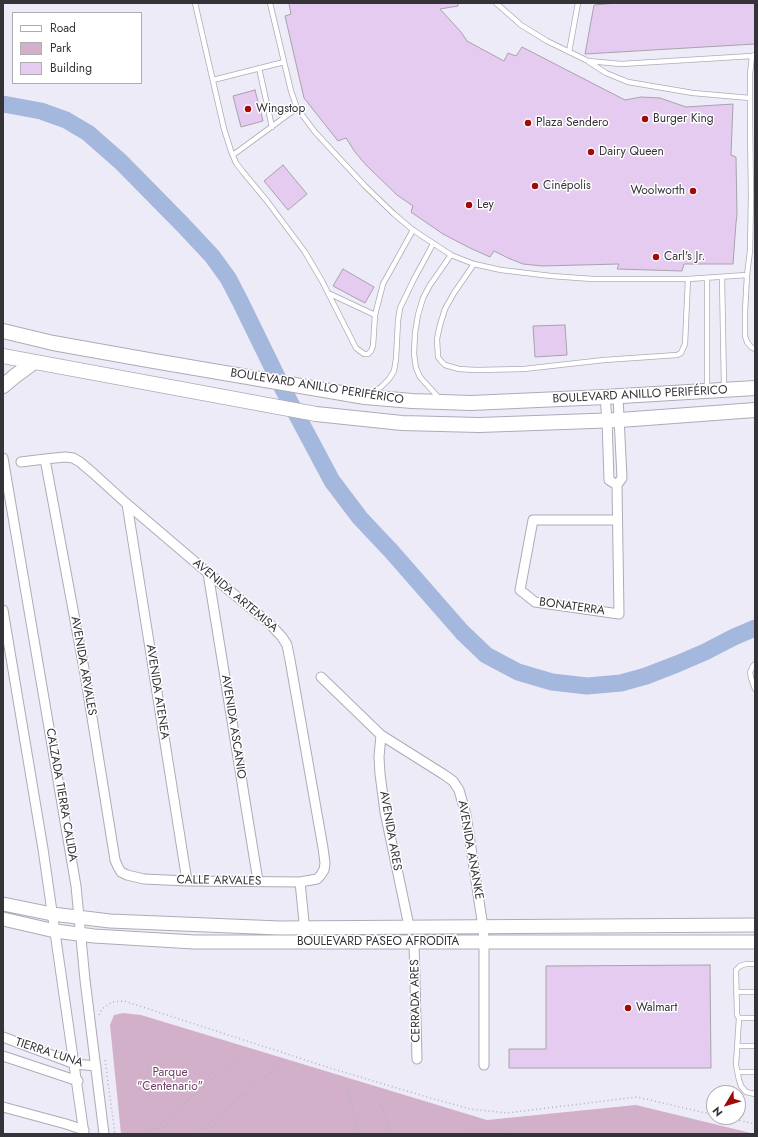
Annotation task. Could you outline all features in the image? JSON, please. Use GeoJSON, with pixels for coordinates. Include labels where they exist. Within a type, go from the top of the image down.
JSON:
{"type":"FeatureCollection","features":[{"type":"Feature","properties":{"kind":"main road","name":"BOULEVARD ANILLO PERIFÉRICO"},"geometry":{"type":"LineString","coordinates":[[3,331],[53,343],[247,377],[365,397],[412,402],[471,403],[612,397],[755,388]]}},
{"type":"Feature","properties":{"kind":"main road","name":"BOULEVARD ANILLO PERIFÉRICO"},"geometry":{"type":"LineString","coordinates":[[3,356],[316,414],[402,423],[479,425],[613,420],[755,410]]}},
{"type":"Feature","properties":{"kind":"main road"},"geometry":{"type":"LineString","coordinates":[[3,386],[34,362]]}},
{"type":"Feature","properties":{"kind":"street"},"geometry":{"type":"LineString","coordinates":[[612,397],[613,420],[608,449],[609,480],[617,485],[622,478],[621,449],[613,420],[612,397]]}},
{"type":"Feature","properties":{"kind":"street"},"geometry":{"type":"LineString","coordinates":[[608,449],[621,449]]}},
{"type":"Feature","properties":{"kind":"street","name":"CALZADA TIERRA CALIDA"},"geometry":{"type":"LineString","coordinates":[[3,458],[76,886],[80,918],[84,980],[104,1134]]}},
{"type":"Feature","properties":{"kind":"street","name":"AVENIDA ARTEMISA"},"geometry":{"type":"LineString","coordinates":[[21,462],[45,458],[73,458],[85,466],[127,504],[269,623],[282,637],[287,645],[313,787],[325,863],[323,873],[317,879]]}},
{"type":"Feature","properties":{"kind":"street","name":"AVENIDA ARVALES"},"geometry":{"type":"LineString","coordinates":[[45,458],[85,674],[115,860],[122,872]]}},
{"type":"Feature","properties":{"kind":"street","name":"BONATERRA"},"geometry":{"type":"LineString","coordinates":[[617,485],[619,614],[535,602],[520,590],[533,520],[617,520]]}},
{"type":"Feature","properties":{"kind":"street","name":"AVENIDA ATENEA"},"geometry":{"type":"LineString","coordinates":[[127,504],[187,881]]}},
{"type":"Feature","properties":{"kind":"street","name":"AVENIDA ASCANIO"},"geometry":{"type":"LineString","coordinates":[[208,573],[258,881]]}},
{"type":"Feature","properties":{"kind":"street"},"geometry":{"type":"LineString","coordinates":[[3,610],[43,849],[70,1038],[78,1080],[84,1132]]}},
{"type":"Feature","properties":{"kind":"street","name":"AVENIDA ANANKE"},"geometry":{"type":"LineString","coordinates":[[321,677],[381,735],[443,774],[457,786],[459,790],[466,815],[483,927],[484,1065]]}},
{"type":"Feature","properties":{"kind":"street","name":"AVENIDA ARES"},"geometry":{"type":"LineString","coordinates":[[381,735],[380,774],[385,812],[409,926]]}},
{"type":"Feature","properties":{"kind":"street","name":"CALLE ARVALES"},"geometry":{"type":"LineString","coordinates":[[122,872],[127,875],[144,879],[187,881],[300,882],[317,879]]}},
{"type":"Feature","properties":{"kind":"street"},"geometry":{"type":"LineString","coordinates":[[300,882],[306,942]]}},
{"type":"Feature","properties":{"kind":"street","name":"BOULEVARD PASEO AFRODITA"},"geometry":{"type":"LineString","coordinates":[[3,904],[52,914],[110,921],[279,928],[755,925]]}},
{"type":"Feature","properties":{"kind":"street","name":"BOULEVARD PASEO AFRODITA"},"geometry":{"type":"LineString","coordinates":[[3,919],[81,934],[117,938],[194,942],[755,942]]}},
{"type":"Feature","properties":{"kind":"street","name":"CERRADA ARES"},"geometry":{"type":"LineString","coordinates":[[414,942],[417,1059]]}},
{"type":"Feature","properties":{"kind":"street"},"geometry":{"type":"LineString","coordinates":[[3,1056],[6,1038]]}},
{"type":"Feature","properties":{"kind":"street","name":"TIERRA LUNA"},"geometry":{"type":"LineString","coordinates":[[6,1038],[75,1064],[96,1066]]}},
{"type":"Feature","properties":{"kind":"street"},"geometry":{"type":"LineString","coordinates":[[38,1067],[41,1051]]}},
{"type":"Feature","properties":{"kind":"street","name":"TIERRA LUNA"},"geometry":{"type":"LineString","coordinates":[[3,1056],[78,1080]]}},
{"type":"Feature","properties":{"kind":"street"},"geometry":{"type":"LineString","coordinates":[[3,1107],[66,1124],[84,1132]]}},
{"type":"Feature","properties":{"kind":"lane"},"geometry":{"type":"LineString","coordinates":[[195,3],[224,129],[236,163],[267,200],[305,252],[322,281],[356,348],[364,354],[368,354],[373,346],[375,315],[383,284],[413,230]]}},
{"type":"Feature","properties":{"kind":"lane"},"geometry":{"type":"LineString","coordinates":[[270,3],[291,91],[297,108],[315,132],[365,186],[394,214],[413,230],[451,255],[474,264],[501,270],[592,279],[688,279],[747,275]]}},
{"type":"Feature","properties":{"kind":"lane"},"geometry":{"type":"LineString","coordinates":[[496,3],[521,24],[547,41],[606,73],[628,82],[693,94],[750,98]]}},
{"type":"Feature","properties":{"kind":"lane"},"geometry":{"type":"LineString","coordinates":[[569,52],[578,3]]}},
{"type":"Feature","properties":{"kind":"lane"},"geometry":{"type":"LineString","coordinates":[[588,62],[621,64],[754,55],[750,98],[753,155],[753,221],[747,275],[745,336],[747,342],[755,349]]}},
{"type":"Feature","properties":{"kind":"lane"},"geometry":{"type":"LineString","coordinates":[[213,80],[284,62]]}},
{"type":"Feature","properties":{"kind":"lane"},"geometry":{"type":"LineString","coordinates":[[259,68],[272,127]]}},
{"type":"Feature","properties":{"kind":"lane"},"geometry":{"type":"LineString","coordinates":[[233,155],[297,108]]}},
{"type":"Feature","properties":{"kind":"lane"},"geometry":{"type":"LineString","coordinates":[[365,397],[381,387],[394,371],[400,308],[433,244]]}},
{"type":"Feature","properties":{"kind":"lane"},"geometry":{"type":"LineString","coordinates":[[443,403],[429,389],[420,377],[416,368],[414,333],[423,298],[430,285],[451,255]]}},
{"type":"Feature","properties":{"kind":"lane"},"geometry":{"type":"LineString","coordinates":[[474,264],[445,309],[437,339],[438,357],[441,361],[446,365],[460,369],[524,369],[604,360],[677,355],[681,353],[685,344],[688,279]]}},
{"type":"Feature","properties":{"kind":"lane"},"geometry":{"type":"LineString","coordinates":[[722,277],[724,390]]}},
{"type":"Feature","properties":{"kind":"lane"},"geometry":{"type":"LineString","coordinates":[[707,278],[708,391]]}},
{"type":"Feature","properties":{"kind":"lane"},"geometry":{"type":"LineString","coordinates":[[328,293],[375,315]]}},
{"type":"Feature","properties":{"kind":"lane"},"geometry":{"type":"LineString","coordinates":[[755,664],[752,666],[750,678],[755,689]]}},
{"type":"Feature","properties":{"kind":"lane"},"geometry":{"type":"LineString","coordinates":[[755,964],[746,964],[740,966],[736,970],[737,1015],[740,1018],[736,1065],[741,1086],[746,1092],[755,1094]]}},
{"type":"Feature","properties":{"kind":"lane"},"geometry":{"type":"LineString","coordinates":[[736,992],[755,992]]}},
{"type":"Feature","properties":{"kind":"lane"},"geometry":{"type":"LineString","coordinates":[[740,1018],[755,1018]]}},
{"type":"Feature","properties":{"kind":"lane"},"geometry":{"type":"LineString","coordinates":[[738,1046],[755,1046]]}},
{"type":"Feature","properties":{"kind":"lane"},"geometry":{"type":"LineString","coordinates":[[738,1072],[755,1072]]}},
{"type":"Feature","properties":{"kind":"path"},"geometry":{"type":"LineString","coordinates":[[98,1019],[102,1009],[112,1002],[124,1001],[330,1068],[470,1109],[507,1113],[637,1097],[706,1113]]}},
{"type":"Feature","properties":{"kind":"path"},"geometry":{"type":"LineString","coordinates":[[104,1054],[115,1134]]}},
{"type":"Feature","properties":{"kind":"path"},"geometry":{"type":"LineString","coordinates":[[148,1134],[241,1055]]}},
{"type":"Feature","properties":{"kind":"path"},"geometry":{"type":"LineString","coordinates":[[196,1134],[277,1067]]}},
{"type":"Feature","properties":{"kind":"path"},"geometry":{"type":"LineString","coordinates":[[348,1090],[359,1134]]}},
{"type":"Feature","properties":{"kind":"path"},"geometry":{"type":"LineString","coordinates":[[379,1100],[390,1134]]}},
{"type":"Feature","properties":{"kind":"path"},"geometry":{"type":"LineString","coordinates":[[465,1131],[498,1131],[521,1134]]}},
{"type":"Feature","properties":{"kind":"green space","name":"Parque \"Centenario\""},"geometry":{"type":"Polygon","coordinates":[[[123,1013],[141,1015],[487,1120],[636,1105],[706,1122],[706,1125],[718,1125],[755,1134],[121,1134],[110,1025],[114,1015],[123,1013]]]}},
{"type":"Feature","properties":{"kind":"building","name":"Plaza Sendero"},"geometry":{"type":"Polygon","coordinates":[[[290,3],[458,3],[458,6],[440,9],[461,32],[467,41],[504,61],[508,53],[516,56],[522,47],[625,100],[641,97],[660,98],[686,107],[733,104],[731,155],[736,157],[737,215],[733,264],[684,264],[682,271],[617,269],[619,264],[542,266],[523,264],[494,251],[490,257],[443,234],[411,212],[413,206],[397,195],[366,165],[346,138],[338,141],[304,98],[285,16],[291,14],[290,3]]]}},
{"type":"Feature","properties":{"kind":"building"},"geometry":{"type":"Polygon","coordinates":[[[617,3],[755,3],[755,44],[585,54],[594,5],[617,3]]]}},
{"type":"Feature","properties":{"kind":"building","name":"Wingstop"},"geometry":{"type":"Polygon","coordinates":[[[255,90],[263,121],[241,127],[233,96],[255,90]]]}},
{"type":"Feature","properties":{"kind":"building"},"geometry":{"type":"Polygon","coordinates":[[[283,165],[307,194],[288,210],[264,181],[283,165]]]}},
{"type":"Feature","properties":{"kind":"building"},"geometry":{"type":"Polygon","coordinates":[[[343,269],[374,287],[365,303],[333,286],[343,269]]]}},
{"type":"Feature","properties":{"kind":"building"},"geometry":{"type":"Polygon","coordinates":[[[565,325],[567,355],[535,357],[533,326],[565,325]]]}},
{"type":"Feature","properties":{"kind":"building","name":"Walmart"},"geometry":{"type":"Polygon","coordinates":[[[710,965],[711,1068],[509,1068],[509,1049],[546,1049],[546,966],[710,965]]]}},
{"type":"Feature","properties":{"kind":"waterway"},"geometry":{"type":"LineString","coordinates":[[3,104],[41,111],[66,120],[88,133],[121,162],[212,256],[228,278],[283,389],[332,481],[360,518],[462,632],[486,655],[518,672],[552,682],[587,686],[621,683],[646,676],[677,664],[755,628]]}},
{"type":"Feature","properties":{"kind":"place","name":"Wingstop"},"geometry":{"type":"Point","coordinates":[248,109]}},
{"type":"Feature","properties":{"kind":"place","name":"Burger King"},"geometry":{"type":"Point","coordinates":[645,119]}},
{"type":"Feature","properties":{"kind":"place","name":"Plaza Sendero"},"geometry":{"type":"Point","coordinates":[528,123]}},
{"type":"Feature","properties":{"kind":"place","name":"Dairy Queen"},"geometry":{"type":"Point","coordinates":[591,152]}},
{"type":"Feature","properties":{"kind":"place","name":"Cinépolis"},"geometry":{"type":"Point","coordinates":[535,186]}},
{"type":"Feature","properties":{"kind":"place","name":"Woolworth"},"geometry":{"type":"Point","coordinates":[693,191]}},
{"type":"Feature","properties":{"kind":"place","name":"Ley"},"geometry":{"type":"Point","coordinates":[469,205]}},
{"type":"Feature","properties":{"kind":"place","name":"Carl's Jr."},"geometry":{"type":"Point","coordinates":[656,257]}},
{"type":"Feature","properties":{"kind":"place","name":"Walmart"},"geometry":{"type":"Point","coordinates":[628,1008]}}]}
